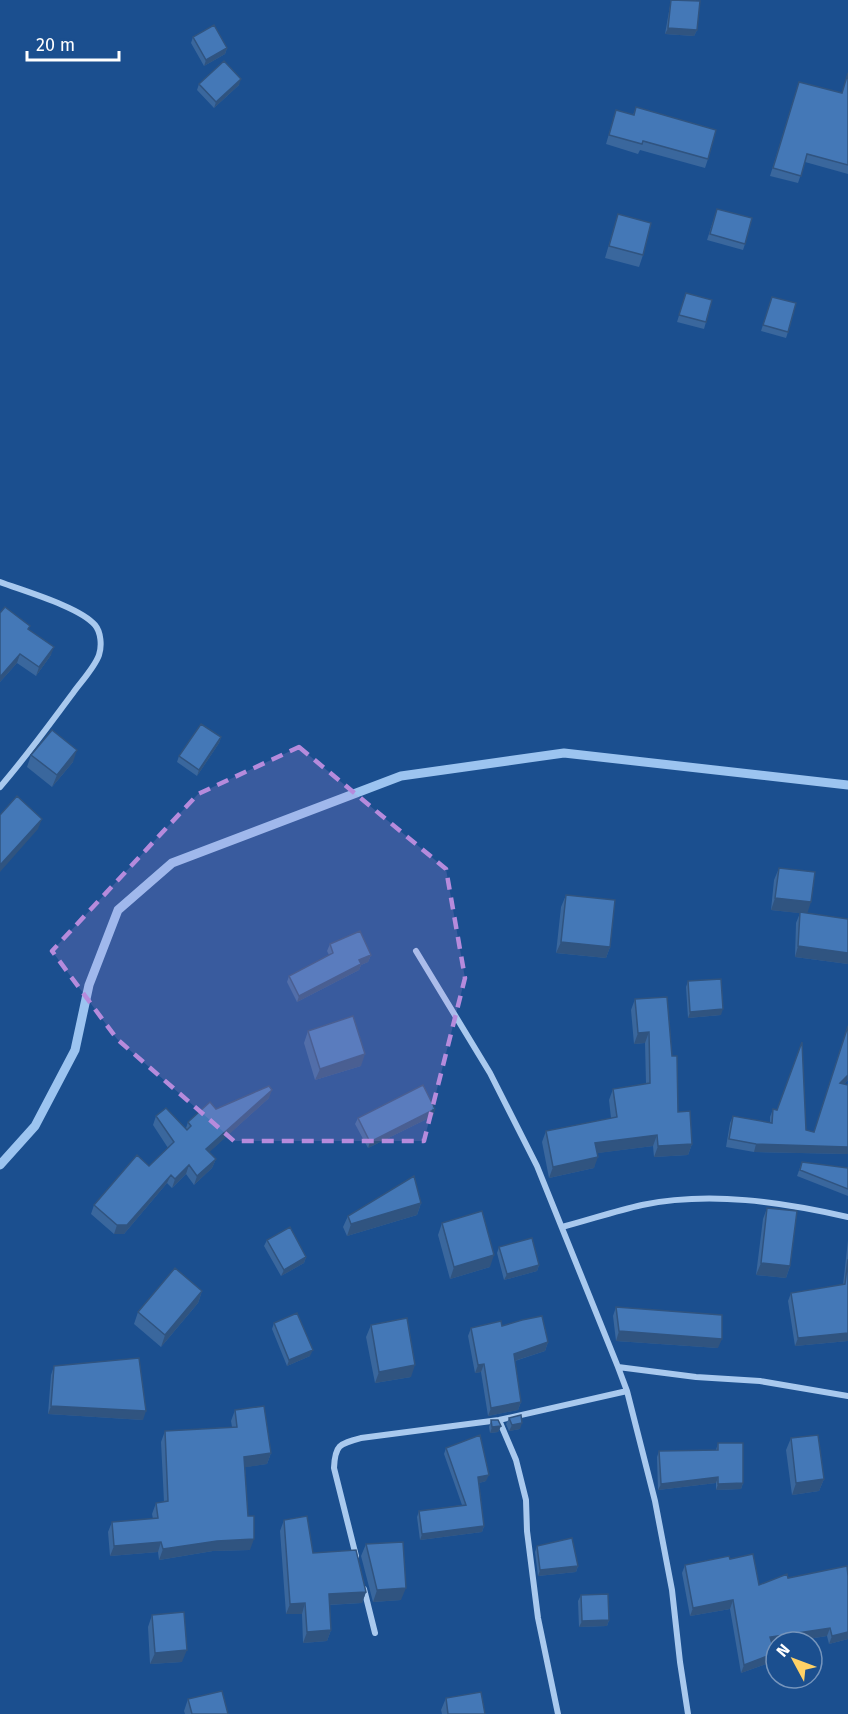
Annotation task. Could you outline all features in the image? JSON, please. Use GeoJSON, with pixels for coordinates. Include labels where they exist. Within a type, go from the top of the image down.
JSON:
{"type":"FeatureCollection","features":[{"type":"Feature","properties":{"kind":"street"},"geometry":{"type":"LineString","coordinates":[[0,582],[72,609],[89,619],[98,627],[101,646],[99,656],[25,757],[0,787]]}},
{"type":"Feature","properties":{"kind":"street"},"geometry":{"type":"LineString","coordinates":[[416,951],[490,1072],[537,1166],[627,1391],[655,1501],[672,1590],[688,1714]]}},
{"type":"Feature","properties":{"kind":"street"},"geometry":{"type":"LineString","coordinates":[[562,1227],[643,1205],[697,1198],[758,1201],[848,1217]]}},
{"type":"Feature","properties":{"kind":"street"},"geometry":{"type":"LineString","coordinates":[[618,1367],[696,1377],[760,1381],[848,1396]]}},
{"type":"Feature","properties":{"kind":"street"},"geometry":{"type":"LineString","coordinates":[[358,1567],[334,1468],[334,1454],[344,1443],[361,1438],[499,1420],[627,1391]]}},
{"type":"Feature","properties":{"kind":"street"},"geometry":{"type":"LineString","coordinates":[[499,1420],[516,1460],[526,1500],[527,1531],[538,1618],[558,1714]]}},
{"type":"Feature","properties":{"kind":"street"},"geometry":{"type":"LineString","coordinates":[[361,1578],[375,1633]]}},
{"type":"Feature","properties":{"kind":"highlighted area"},"geometry":{"type":"Polygon","coordinates":[[[299,747],[446,869],[465,978],[424,1141],[234,1141],[117,1039],[52,951],[198,794],[299,747]]]}},
{"type":"Feature","properties":{"kind":"building"},"geometry":{"type":"Polygon","coordinates":[[[671,0],[700,1],[697,30],[668,28],[671,0]]]}},
{"type":"Feature","properties":{"kind":"building"},"geometry":{"type":"Polygon","coordinates":[[[214,25],[227,48],[206,60],[193,37],[214,25]]]}},
{"type":"Feature","properties":{"kind":"building"},"geometry":{"type":"Polygon","coordinates":[[[224,61],[241,79],[216,102],[199,84],[224,61]]]}},
{"type":"Feature","properties":{"kind":"building"},"geometry":{"type":"Polygon","coordinates":[[[848,73],[848,165],[807,154],[801,176],[773,168],[799,82],[842,93],[848,73]]]}},
{"type":"Feature","properties":{"kind":"building"},"geometry":{"type":"Polygon","coordinates":[[[636,107],[716,130],[708,159],[643,141],[642,144],[609,135],[616,110],[634,115],[636,107]]]}},
{"type":"Feature","properties":{"kind":"building"},"geometry":{"type":"Polygon","coordinates":[[[717,209],[752,218],[745,244],[710,234],[717,209]]]}},
{"type":"Feature","properties":{"kind":"building"},"geometry":{"type":"Polygon","coordinates":[[[618,214],[651,223],[643,255],[609,246],[618,214]]]}},
{"type":"Feature","properties":{"kind":"building"},"geometry":{"type":"Polygon","coordinates":[[[686,293],[712,300],[706,322],[679,315],[686,293]]]}},
{"type":"Feature","properties":{"kind":"building"},"geometry":{"type":"Polygon","coordinates":[[[772,297],[796,303],[788,332],[763,325],[772,297]]]}},
{"type":"Feature","properties":{"kind":"building"},"geometry":{"type":"Polygon","coordinates":[[[5,607],[30,626],[28,629],[54,647],[39,667],[20,654],[0,677],[0,613],[5,607]]]}},
{"type":"Feature","properties":{"kind":"building"},"geometry":{"type":"Polygon","coordinates":[[[201,724],[221,737],[199,770],[179,756],[201,724]]]}},
{"type":"Feature","properties":{"kind":"building"},"geometry":{"type":"Polygon","coordinates":[[[52,730],[77,750],[57,775],[31,755],[52,730]]]}},
{"type":"Feature","properties":{"kind":"building"},"geometry":{"type":"Polygon","coordinates":[[[17,796],[42,819],[0,865],[0,815],[17,796]]]}},
{"type":"Feature","properties":{"kind":"building"},"geometry":{"type":"Polygon","coordinates":[[[779,868],[815,872],[811,902],[775,898],[779,868]]]}},
{"type":"Feature","properties":{"kind":"building"},"geometry":{"type":"Polygon","coordinates":[[[566,895],[615,900],[610,947],[561,942],[566,895]]]}},
{"type":"Feature","properties":{"kind":"building"},"geometry":{"type":"Polygon","coordinates":[[[800,912],[848,919],[848,953],[798,946],[800,912]]]}},
{"type":"Feature","properties":{"kind":"building"},"geometry":{"type":"Polygon","coordinates":[[[360,931],[371,955],[359,960],[361,964],[299,996],[289,976],[333,953],[330,944],[360,931]]]}},
{"type":"Feature","properties":{"kind":"building"},"geometry":{"type":"Polygon","coordinates":[[[721,979],[723,1009],[690,1012],[688,981],[721,979]]]}},
{"type":"Feature","properties":{"kind":"building"},"geometry":{"type":"Polygon","coordinates":[[[667,997],[672,1056],[677,1056],[678,1112],[690,1111],[692,1144],[658,1146],[657,1135],[595,1143],[598,1157],[553,1167],[546,1131],[617,1117],[613,1089],[650,1083],[649,1032],[638,1033],[635,999],[667,997]]]}},
{"type":"Feature","properties":{"kind":"building"},"geometry":{"type":"Polygon","coordinates":[[[353,1016],[365,1054],[320,1069],[308,1031],[353,1016]]]}},
{"type":"Feature","properties":{"kind":"building"},"geometry":{"type":"Polygon","coordinates":[[[848,1026],[848,1075],[840,1083],[848,1085],[848,1147],[756,1144],[729,1139],[733,1116],[772,1123],[773,1109],[777,1110],[802,1042],[806,1130],[814,1132],[848,1026]]]}},
{"type":"Feature","properties":{"kind":"building"},"geometry":{"type":"Polygon","coordinates":[[[423,1085],[435,1109],[370,1142],[358,1118],[423,1085]]]}},
{"type":"Feature","properties":{"kind":"building"},"geometry":{"type":"Polygon","coordinates":[[[269,1086],[272,1090],[206,1149],[216,1159],[197,1176],[189,1165],[175,1179],[171,1175],[127,1225],[117,1225],[94,1205],[137,1155],[149,1166],[174,1142],[156,1116],[166,1108],[187,1130],[191,1126],[188,1122],[210,1102],[216,1109],[269,1086]]]}},
{"type":"Feature","properties":{"kind":"building"},"geometry":{"type":"Polygon","coordinates":[[[802,1162],[848,1168],[848,1189],[800,1170],[802,1162]]]}},
{"type":"Feature","properties":{"kind":"building"},"geometry":{"type":"Polygon","coordinates":[[[414,1176],[421,1203],[351,1224],[348,1216],[414,1176]]]}},
{"type":"Feature","properties":{"kind":"building"},"geometry":{"type":"Polygon","coordinates":[[[767,1208],[797,1211],[790,1266],[761,1263],[767,1208]]]}},
{"type":"Feature","properties":{"kind":"building"},"geometry":{"type":"Polygon","coordinates":[[[482,1211],[494,1255],[454,1267],[442,1223],[482,1211]]]}},
{"type":"Feature","properties":{"kind":"building"},"geometry":{"type":"Polygon","coordinates":[[[290,1227],[306,1257],[284,1270],[267,1240],[290,1227]]]}},
{"type":"Feature","properties":{"kind":"building"},"geometry":{"type":"Polygon","coordinates":[[[532,1238],[539,1265],[507,1274],[499,1247],[532,1238]]]}},
{"type":"Feature","properties":{"kind":"building"},"geometry":{"type":"Polygon","coordinates":[[[848,1259],[848,1333],[798,1338],[791,1293],[845,1284],[848,1259]]]}},
{"type":"Feature","properties":{"kind":"building"},"geometry":{"type":"Polygon","coordinates":[[[175,1268],[202,1291],[165,1335],[138,1312],[175,1268]]]}},
{"type":"Feature","properties":{"kind":"building"},"geometry":{"type":"Polygon","coordinates":[[[616,1307],[722,1315],[722,1339],[619,1331],[616,1307]]]}},
{"type":"Feature","properties":{"kind":"building"},"geometry":{"type":"Polygon","coordinates":[[[297,1313],[313,1350],[289,1360],[274,1323],[297,1313]]]}},
{"type":"Feature","properties":{"kind":"building"},"geometry":{"type":"Polygon","coordinates":[[[542,1316],[548,1342],[514,1354],[521,1402],[491,1408],[484,1364],[478,1365],[471,1328],[501,1321],[502,1326],[542,1316]]]}},
{"type":"Feature","properties":{"kind":"building"},"geometry":{"type":"Polygon","coordinates":[[[407,1318],[415,1365],[379,1372],[371,1325],[407,1318]]]}},
{"type":"Feature","properties":{"kind":"building"},"geometry":{"type":"Polygon","coordinates":[[[139,1358],[146,1411],[51,1406],[54,1366],[139,1358]]]}},
{"type":"Feature","properties":{"kind":"building"},"geometry":{"type":"Polygon","coordinates":[[[264,1406],[271,1453],[244,1457],[248,1516],[254,1516],[254,1539],[217,1541],[163,1549],[161,1542],[114,1546],[112,1522],[158,1518],[156,1503],[168,1501],[165,1431],[237,1427],[235,1410],[264,1406]]]}},
{"type":"Feature","properties":{"kind":"building"},"geometry":{"type":"Polygon","coordinates":[[[521,1415],[522,1423],[512,1425],[509,1418],[521,1415]]]}},
{"type":"Feature","properties":{"kind":"building"},"geometry":{"type":"Polygon","coordinates":[[[491,1420],[498,1420],[501,1426],[492,1427],[491,1420]]]}},
{"type":"Feature","properties":{"kind":"building"},"geometry":{"type":"Polygon","coordinates":[[[480,1435],[489,1475],[478,1477],[484,1526],[422,1534],[419,1511],[466,1505],[446,1448],[480,1435]]]}},
{"type":"Feature","properties":{"kind":"building"},"geometry":{"type":"Polygon","coordinates":[[[818,1435],[824,1479],[796,1483],[791,1438],[818,1435]]]}},
{"type":"Feature","properties":{"kind":"building"},"geometry":{"type":"Polygon","coordinates":[[[718,1443],[743,1443],[743,1483],[718,1484],[718,1477],[661,1484],[659,1451],[718,1450],[718,1443]]]}},
{"type":"Feature","properties":{"kind":"building"},"geometry":{"type":"Polygon","coordinates":[[[307,1516],[313,1553],[356,1550],[366,1592],[329,1594],[331,1630],[307,1632],[305,1603],[290,1604],[284,1520],[307,1516]]]}},
{"type":"Feature","properties":{"kind":"building"},"geometry":{"type":"Polygon","coordinates":[[[572,1538],[578,1566],[540,1570],[537,1546],[572,1538]]]}},
{"type":"Feature","properties":{"kind":"building"},"geometry":{"type":"Polygon","coordinates":[[[403,1542],[406,1588],[377,1590],[366,1544],[403,1542]]]}},
{"type":"Feature","properties":{"kind":"building"},"geometry":{"type":"Polygon","coordinates":[[[753,1554],[759,1585],[787,1574],[788,1578],[847,1566],[848,1632],[832,1636],[830,1628],[764,1630],[764,1657],[744,1665],[733,1600],[693,1608],[685,1565],[729,1556],[730,1559],[753,1554]]]}},
{"type":"Feature","properties":{"kind":"building"},"geometry":{"type":"Polygon","coordinates":[[[608,1594],[609,1620],[582,1621],[581,1595],[608,1594]]]}},
{"type":"Feature","properties":{"kind":"building"},"geometry":{"type":"Polygon","coordinates":[[[184,1612],[187,1650],[155,1653],[152,1615],[184,1612]]]}},
{"type":"Feature","properties":{"kind":"building"},"geometry":{"type":"Polygon","coordinates":[[[222,1691],[228,1714],[192,1714],[188,1699],[222,1691]]]}},
{"type":"Feature","properties":{"kind":"building"},"geometry":{"type":"Polygon","coordinates":[[[481,1692],[485,1714],[448,1714],[446,1698],[481,1692]]]}},
{"type":"Feature","properties":{"kind":"waterway"},"geometry":{"type":"LineString","coordinates":[[0,1165],[35,1126],[75,1050],[89,985],[118,910],[172,863],[401,776],[564,753],[848,785]]}}]}
